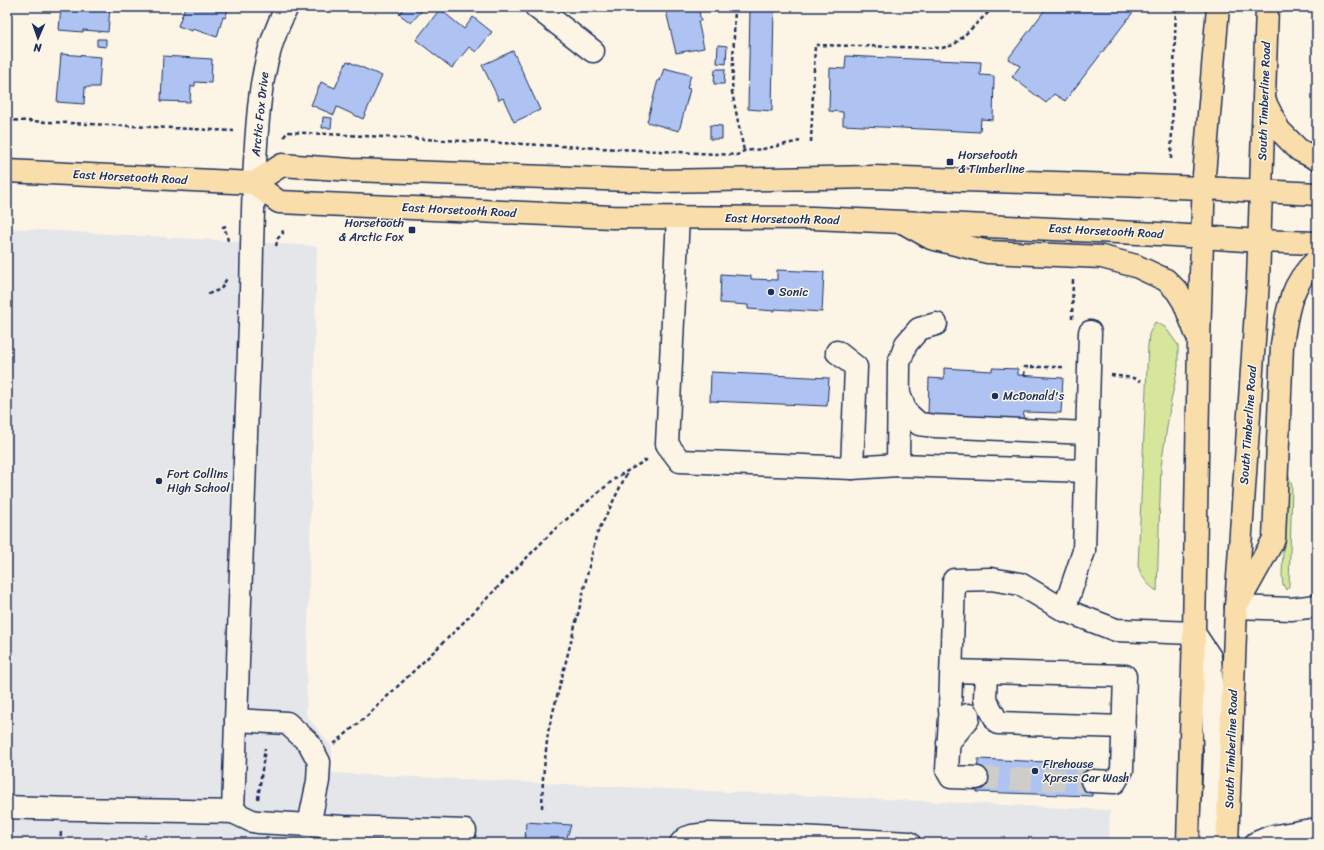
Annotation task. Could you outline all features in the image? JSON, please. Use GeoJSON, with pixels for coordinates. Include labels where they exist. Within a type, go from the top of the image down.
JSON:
{"type":"FeatureCollection","features":[{"type":"Feature","properties":{"kind":"main road"},"geometry":{"type":"LineString","coordinates":[[1188,843],[1194,633],[1199,341],[1204,188],[1218,7]]}},
{"type":"Feature","properties":{"kind":"main road","name":"South Timberline Road"},"geometry":{"type":"LineString","coordinates":[[1227,843],[1236,607],[1258,281],[1267,7]]}},
{"type":"Feature","properties":{"kind":"main road"},"geometry":{"type":"LineString","coordinates":[[1264,101],[1279,130],[1299,150],[1317,159]]}},
{"type":"Feature","properties":{"kind":"main road"},"geometry":{"type":"LineString","coordinates":[[253,192],[282,165],[352,170],[659,181],[780,180],[874,177],[1204,188],[1317,194]]}},
{"type":"Feature","properties":{"kind":"main road","name":"East Horsetooth Road"},"geometry":{"type":"LineString","coordinates":[[7,171],[253,192],[280,202],[604,217],[813,218],[1203,236],[1259,241],[1317,243]]}},
{"type":"Feature","properties":{"kind":"main road"},"geometry":{"type":"LineString","coordinates":[[902,222],[931,238],[988,252],[1102,257],[1136,266],[1166,280],[1178,291],[1184,302],[1199,341]]}},
{"type":"Feature","properties":{"kind":"main road"},"geometry":{"type":"LineString","coordinates":[[1236,607],[1274,539],[1282,345],[1292,294],[1301,277],[1317,260]]}},
{"type":"Feature","properties":{"kind":"street","name":"Arctic Fox Drive"},"geometry":{"type":"LineString","coordinates":[[233,812],[253,192],[262,81],[266,61],[278,23],[286,7]]}},
{"type":"Feature","properties":{"kind":"street"},"geometry":{"type":"LineString","coordinates":[[536,7],[593,51]]}},
{"type":"Feature","properties":{"kind":"street"},"geometry":{"type":"LineString","coordinates":[[678,217],[667,444],[680,461],[852,468],[898,465],[1086,471]]}},
{"type":"Feature","properties":{"kind":"street"},"geometry":{"type":"LineString","coordinates":[[898,465],[899,363],[906,344],[918,329],[936,324]]}},
{"type":"Feature","properties":{"kind":"street"},"geometry":{"type":"LineString","coordinates":[[1064,610],[1084,551],[1090,332]]}},
{"type":"Feature","properties":{"kind":"street"},"geometry":{"type":"LineString","coordinates":[[837,352],[856,367],[852,468]]}},
{"type":"Feature","properties":{"kind":"street"},"geometry":{"type":"LineString","coordinates":[[898,394],[906,412],[919,424],[1087,433]]}},
{"type":"Feature","properties":{"kind":"street"},"geometry":{"type":"LineString","coordinates":[[977,778],[951,777],[947,770],[948,743],[968,719],[959,713],[969,700],[951,678],[954,580],[991,579],[1020,584],[1064,610],[1116,630],[1194,633],[1210,657],[1215,752],[1210,843]]}},
{"type":"Feature","properties":{"kind":"street"},"geometry":{"type":"LineString","coordinates":[[1236,607],[1291,609],[1317,606]]}},
{"type":"Feature","properties":{"kind":"street"},"geometry":{"type":"LineString","coordinates":[[951,678],[986,672],[1125,676],[1122,770],[1114,782],[1092,782]]}},
{"type":"Feature","properties":{"kind":"street"},"geometry":{"type":"LineString","coordinates":[[986,672],[985,699],[998,723],[1124,727]]}},
{"type":"Feature","properties":{"kind":"street"},"geometry":{"type":"LineString","coordinates":[[236,720],[287,723],[309,743],[319,762],[318,781],[309,825]]}},
{"type":"Feature","properties":{"kind":"street"},"geometry":{"type":"LineString","coordinates":[[7,807],[233,812],[252,821],[344,827],[465,831]]}},
{"type":"Feature","properties":{"kind":"street"},"geometry":{"type":"LineString","coordinates":[[1256,843],[1270,837],[1317,829]]}},
{"type":"Feature","properties":{"kind":"street"},"geometry":{"type":"LineString","coordinates":[[681,843],[686,838],[692,836],[708,834],[782,836],[909,843]]}},
{"type":"Feature","properties":{"kind":"path"},"geometry":{"type":"LineString","coordinates":[[735,7],[732,92],[744,151]]}},
{"type":"Feature","properties":{"kind":"path"},"geometry":{"type":"LineString","coordinates":[[811,142],[815,45],[942,48],[954,45],[994,7]]}},
{"type":"Feature","properties":{"kind":"path"},"geometry":{"type":"LineString","coordinates":[[1172,159],[1176,7]]}},
{"type":"Feature","properties":{"kind":"path"},"geometry":{"type":"LineString","coordinates":[[7,120],[235,131]]}},
{"type":"Feature","properties":{"kind":"path"},"geometry":{"type":"LineString","coordinates":[[284,137],[287,132],[737,155],[744,151],[763,149],[800,141]]}},
{"type":"Feature","properties":{"kind":"path"},"geometry":{"type":"LineString","coordinates":[[226,226],[222,227],[226,232],[228,244]]}},
{"type":"Feature","properties":{"kind":"path"},"geometry":{"type":"LineString","coordinates":[[282,229],[283,233]]}},
{"type":"Feature","properties":{"kind":"path"},"geometry":{"type":"LineString","coordinates":[[208,294],[221,289],[227,280],[227,272]]}},
{"type":"Feature","properties":{"kind":"path"},"geometry":{"type":"LineString","coordinates":[[330,748],[368,716],[556,529],[617,477],[648,459]]}},
{"type":"Feature","properties":{"kind":"path"},"geometry":{"type":"LineString","coordinates":[[542,808],[543,778],[548,732],[596,536],[628,470]]}},
{"type":"Feature","properties":{"kind":"path"},"geometry":{"type":"LineString","coordinates":[[258,806],[265,748]]}},
{"type":"Feature","properties":{"kind":"path"},"geometry":{"type":"LineString","coordinates":[[60,843],[61,831]]}},
{"type":"Feature","properties":{"kind":"path"},"geometry":{"type":"LineString","coordinates":[[145,835],[145,843]]}},
{"type":"Feature","properties":{"kind":"path"},"geometry":{"type":"LineString","coordinates":[[220,838],[236,843]]}},
{"type":"Feature","properties":{"kind":"shaded area","name":"Fort Collins High School"},"geometry":{"type":"Polygon","coordinates":[[[7,228],[317,246],[306,715],[332,747],[332,773],[1110,810],[1109,843],[7,843],[7,228]]]}},
{"type":"Feature","properties":{"kind":"green space"},"geometry":{"type":"Polygon","coordinates":[[[1155,322],[1165,327],[1178,345],[1178,367],[1161,466],[1157,591],[1145,580],[1138,566],[1148,345],[1149,334],[1155,322]]]}},
{"type":"Feature","properties":{"kind":"green space"},"geometry":{"type":"Polygon","coordinates":[[[1286,468],[1292,486],[1289,586],[1286,590],[1283,584],[1282,576],[1286,468]]]}},
{"type":"Feature","properties":{"kind":"building"},"geometry":{"type":"Polygon","coordinates":[[[61,7],[110,7],[108,32],[59,30],[61,7]]]}},
{"type":"Feature","properties":{"kind":"building"},"geometry":{"type":"Polygon","coordinates":[[[185,7],[229,7],[225,18],[223,17],[217,37],[178,26],[185,7]]]}},
{"type":"Feature","properties":{"kind":"building"},"geometry":{"type":"Polygon","coordinates":[[[405,7],[425,7],[411,23],[399,14],[405,7]]]}},
{"type":"Feature","properties":{"kind":"building"},"geometry":{"type":"Polygon","coordinates":[[[665,7],[698,7],[701,21],[698,21],[704,48],[676,53],[665,7]]]}},
{"type":"Feature","properties":{"kind":"building"},"geometry":{"type":"Polygon","coordinates":[[[750,7],[774,7],[772,111],[748,109],[750,7]]]}},
{"type":"Feature","properties":{"kind":"building"},"geometry":{"type":"Polygon","coordinates":[[[1047,7],[1137,7],[1065,101],[1054,94],[1046,103],[1012,77],[1020,66],[1008,59],[1047,7]]]}},
{"type":"Feature","properties":{"kind":"building"},"geometry":{"type":"Polygon","coordinates":[[[440,9],[464,29],[473,17],[492,32],[476,52],[469,47],[452,68],[416,40],[440,9]]]}},
{"type":"Feature","properties":{"kind":"building"},"geometry":{"type":"Polygon","coordinates":[[[97,39],[106,39],[106,47],[97,46],[97,39]]]}},
{"type":"Feature","properties":{"kind":"building"},"geometry":{"type":"Polygon","coordinates":[[[718,45],[727,46],[726,64],[717,63],[718,45]]]}},
{"type":"Feature","properties":{"kind":"building"},"geometry":{"type":"Polygon","coordinates":[[[513,51],[540,110],[514,122],[503,98],[499,100],[482,65],[513,51]]]}},
{"type":"Feature","properties":{"kind":"building"},"geometry":{"type":"Polygon","coordinates":[[[61,54],[101,57],[99,87],[85,87],[84,104],[57,102],[61,54]]]}},
{"type":"Feature","properties":{"kind":"building"},"geometry":{"type":"Polygon","coordinates":[[[163,56],[212,59],[211,83],[195,82],[195,86],[191,86],[190,102],[161,101],[163,56]]]}},
{"type":"Feature","properties":{"kind":"building"},"geometry":{"type":"Polygon","coordinates":[[[846,56],[981,62],[980,75],[994,76],[993,120],[981,119],[980,132],[843,125],[843,112],[829,111],[830,68],[845,69],[846,56]]]}},
{"type":"Feature","properties":{"kind":"building"},"geometry":{"type":"Polygon","coordinates":[[[347,61],[382,76],[363,119],[337,107],[334,115],[311,105],[321,82],[335,88],[347,61]]]}},
{"type":"Feature","properties":{"kind":"building"},"geometry":{"type":"Polygon","coordinates":[[[664,68],[691,75],[687,88],[690,89],[679,131],[647,122],[658,80],[660,81],[664,68]]]}},
{"type":"Feature","properties":{"kind":"building"},"geometry":{"type":"Polygon","coordinates":[[[715,69],[725,69],[724,84],[714,84],[715,69]]]}},
{"type":"Feature","properties":{"kind":"building"},"geometry":{"type":"Polygon","coordinates":[[[323,117],[332,118],[331,128],[322,128],[323,117]]]}},
{"type":"Feature","properties":{"kind":"building"},"geometry":{"type":"Polygon","coordinates":[[[710,125],[722,126],[722,139],[710,139],[710,125]]]}},
{"type":"Feature","properties":{"kind":"building","name":"Sonic"},"geometry":{"type":"Polygon","coordinates":[[[777,270],[824,272],[822,312],[748,309],[748,305],[720,303],[721,274],[751,276],[751,279],[777,280],[777,270]]]}},
{"type":"Feature","properties":{"kind":"building","name":"McDonald's"},"geometry":{"type":"Polygon","coordinates":[[[944,368],[992,371],[992,368],[1018,369],[1018,375],[1063,378],[1061,413],[1024,412],[1023,419],[928,415],[929,378],[944,379],[944,368]]]}},
{"type":"Feature","properties":{"kind":"building"},"geometry":{"type":"Polygon","coordinates":[[[711,372],[829,378],[827,406],[710,401],[711,372]]]}},
{"type":"Feature","properties":{"kind":"building","name":"Firehouse Xpress Car Wash"},"geometry":{"type":"Polygon","coordinates":[[[978,759],[1093,764],[1092,796],[977,792],[978,759]]]}},
{"type":"Feature","properties":{"kind":"building"},"geometry":{"type":"Polygon","coordinates":[[[526,822],[571,825],[565,843],[525,843],[526,822]]]}},
{"type":"Feature","properties":{"kind":"tunnel"},"geometry":{"type":"LineString","coordinates":[[977,778],[1092,781]]}},
{"type":"Feature","properties":{"kind":"place","name":"Horsetooth & Timberline"},"geometry":{"type":"Point","coordinates":[950,162]}},
{"type":"Feature","properties":{"kind":"place","name":"Horsetooth & Arctic Fox"},"geometry":{"type":"Point","coordinates":[412,230]}},
{"type":"Feature","properties":{"kind":"place","name":"Sonic"},"geometry":{"type":"Point","coordinates":[771,292]}},
{"type":"Feature","properties":{"kind":"place","name":"McDonald's"},"geometry":{"type":"Point","coordinates":[995,396]}},
{"type":"Feature","properties":{"kind":"place","name":"Fort Collins High School"},"geometry":{"type":"Point","coordinates":[159,481]}},
{"type":"Feature","properties":{"kind":"place","name":"Firehouse Xpress Car Wash"},"geometry":{"type":"Point","coordinates":[1035,771]}}]}
